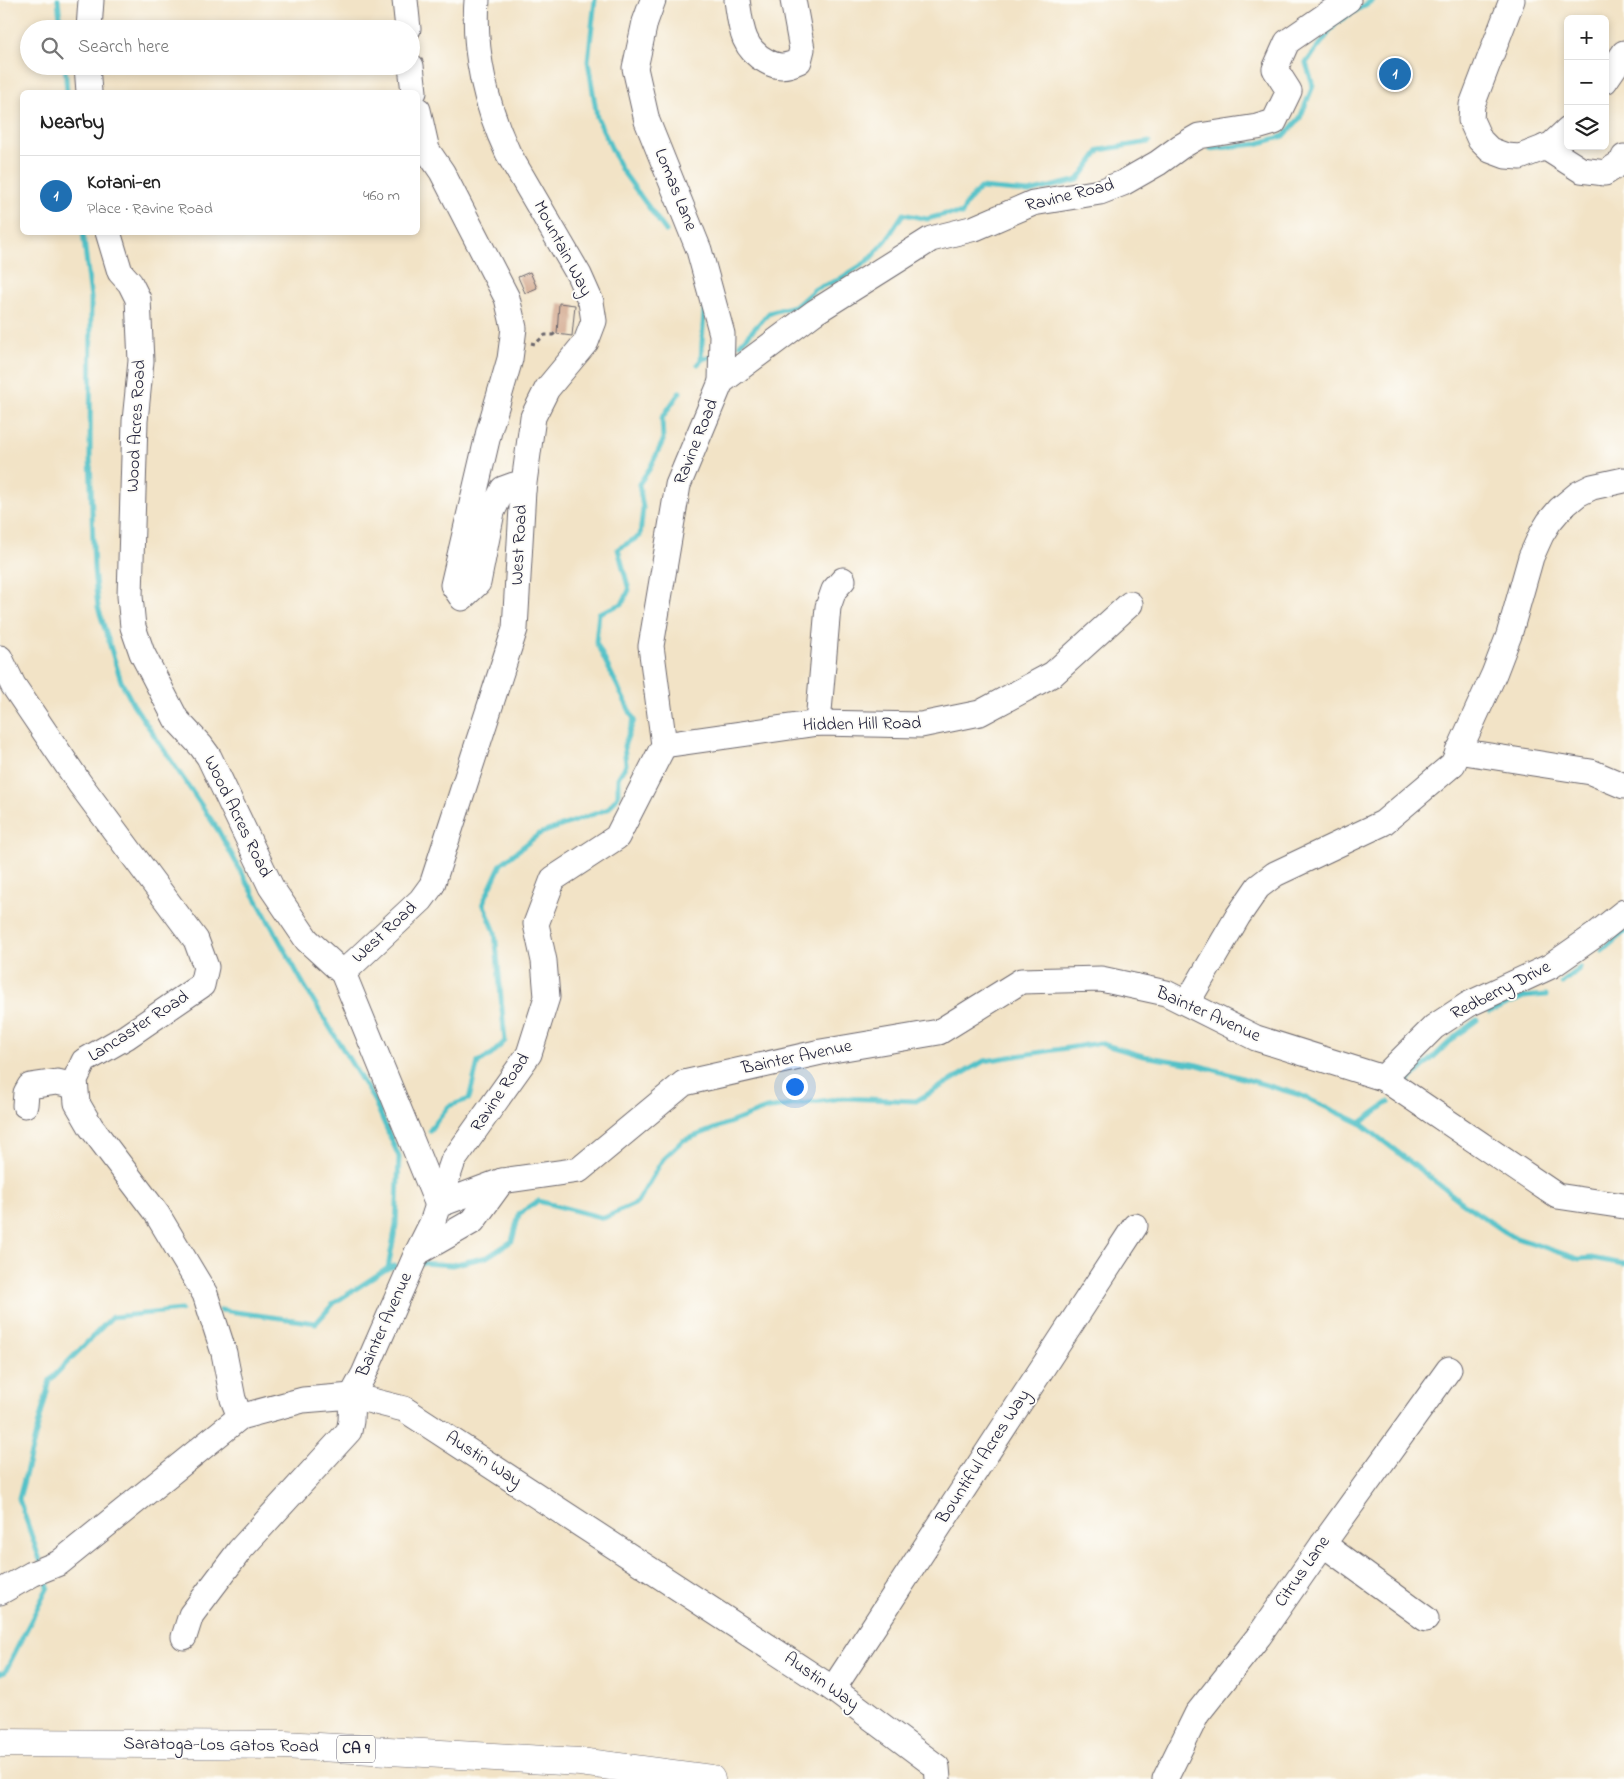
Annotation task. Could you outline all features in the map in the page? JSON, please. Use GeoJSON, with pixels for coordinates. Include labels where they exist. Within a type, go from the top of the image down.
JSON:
{"type":"FeatureCollection","features":[{"type":"Feature","properties":{"kind":"main road","name":"Saratoga-Los Gatos Road"},"geometry":{"type":"LineString","coordinates":[[0,1744],[284,1745],[580,1762],[711,1779]]}},
{"type":"Feature","properties":{"kind":"street"},"geometry":{"type":"LineString","coordinates":[[90,20],[91,0]]}},
{"type":"Feature","properties":{"kind":"street"},"geometry":{"type":"LineString","coordinates":[[405,0],[407,20]]}},
{"type":"Feature","properties":{"kind":"street","name":"Mountain Way"},"geometry":{"type":"LineString","coordinates":[[477,0],[476,40],[487,96],[499,134],[508,154],[579,275],[591,302],[594,321],[586,342],[547,389],[533,417],[523,490]]}},
{"type":"Feature","properties":{"kind":"street","name":"Lomas Lane"},"geometry":{"type":"LineString","coordinates":[[653,0],[645,22],[635,68],[647,121],[700,250],[722,334],[721,382]]}},
{"type":"Feature","properties":{"kind":"street"},"geometry":{"type":"LineString","coordinates":[[737,0],[742,28],[750,51],[774,66],[786,66],[799,61],[802,49],[793,0]]}},
{"type":"Feature","properties":{"kind":"street","name":"Ravine Road"},"geometry":{"type":"LineString","coordinates":[[438,1205],[453,1161],[529,1054],[547,997],[544,961],[536,924],[553,879],[617,837],[664,745],[651,646],[678,486],[721,382],[815,312],[931,239],[975,228],[1033,203],[1100,192],[1123,183],[1199,136],[1257,127],[1274,122],[1289,91],[1275,69],[1287,42],[1348,0]]}},
{"type":"Feature","properties":{"kind":"street"},"geometry":{"type":"LineString","coordinates":[[1512,0],[1472,104],[1471,120],[1480,140],[1490,150],[1506,156],[1520,157],[1551,145],[1564,133]]}},
{"type":"Feature","properties":{"kind":"street"},"geometry":{"type":"LineString","coordinates":[[1609,75],[1624,53]]}},
{"type":"Feature","properties":{"kind":"street"},"geometry":{"type":"LineString","coordinates":[[88,75],[89,90]]}},
{"type":"Feature","properties":{"kind":"street"},"geometry":{"type":"LineString","coordinates":[[412,75],[414,90]]}},
{"type":"Feature","properties":{"kind":"street","name":"West Road"},"geometry":{"type":"LineString","coordinates":[[343,973],[421,900],[432,885],[515,629],[523,490],[514,485],[503,489],[492,512],[478,583],[462,598],[453,585],[489,431],[510,359],[514,328],[507,298],[442,172],[428,150],[420,118]]}},
{"type":"Feature","properties":{"kind":"street"},"geometry":{"type":"LineString","coordinates":[[1544,147],[1581,170],[1605,173],[1622,162],[1624,157]]}},
{"type":"Feature","properties":{"kind":"street","name":"Wood Acres Road"},"geometry":{"type":"LineString","coordinates":[[109,235],[120,272],[130,283],[138,298],[141,361],[135,421],[130,596],[133,627],[142,653],[176,719],[209,757],[272,887],[306,940],[343,973],[438,1205]]}},
{"type":"Feature","properties":{"kind":"street"},"geometry":{"type":"LineString","coordinates":[[1187,1003],[1238,916],[1258,886],[1275,874],[1382,823],[1453,764],[1497,666],[1509,635],[1531,557],[1548,522],[1578,494],[1592,487],[1624,480]]}},
{"type":"Feature","properties":{"kind":"street"},"geometry":{"type":"LineString","coordinates":[[818,723],[828,606],[834,590],[843,580]]}},
{"type":"Feature","properties":{"kind":"street","name":"Hidden Hill Road"},"geometry":{"type":"LineString","coordinates":[[664,745],[818,723],[921,725],[980,712],[1053,674],[1123,609]]}},
{"type":"Feature","properties":{"kind":"street","name":"Lancaster Road"},"geometry":{"type":"LineString","coordinates":[[0,658],[13,685],[80,784],[196,940],[206,966],[202,985],[126,1037],[84,1062],[75,1080],[75,1086]]}},
{"type":"Feature","properties":{"kind":"street"},"geometry":{"type":"LineString","coordinates":[[1458,752],[1591,772],[1624,786]]}},
{"type":"Feature","properties":{"kind":"street","name":"Redberry Drive"},"geometry":{"type":"LineString","coordinates":[[1383,1078],[1434,1027],[1469,1004],[1551,966],[1624,912]]}},
{"type":"Feature","properties":{"kind":"street","name":"Bainter Avenue"},"geometry":{"type":"LineString","coordinates":[[352,1396],[364,1374],[432,1223],[438,1205],[502,1181],[579,1170],[684,1083],[821,1052],[939,1032],[1021,981],[1101,979],[1166,993],[1256,1038],[1383,1078],[1557,1196],[1624,1206]]}},
{"type":"Feature","properties":{"kind":"street"},"geometry":{"type":"LineString","coordinates":[[25,1104],[26,1094],[30,1086],[58,1082],[75,1086],[76,1103],[91,1127],[157,1214],[205,1294],[224,1353],[233,1399],[240,1417]]}},
{"type":"Feature","properties":{"kind":"street","name":"Bainter Avenue"},"geometry":{"type":"LineString","coordinates":[[417,1253],[473,1221],[502,1181]]}},
{"type":"Feature","properties":{"kind":"street","name":"Bountiful Acres Way"},"geometry":{"type":"LineString","coordinates":[[833,1689],[1134,1226]]}},
{"type":"Feature","properties":{"kind":"street","name":"Citrus Lane"},"geometry":{"type":"LineString","coordinates":[[1165,1779],[1197,1714],[1259,1636],[1449,1370]]}},
{"type":"Feature","properties":{"kind":"street"},"geometry":{"type":"LineString","coordinates":[[184,1637],[191,1615],[240,1550],[349,1431],[352,1396]]}},
{"type":"Feature","properties":{"kind":"street","name":"Austin Way"},"geometry":{"type":"LineString","coordinates":[[0,1592],[32,1574],[59,1563],[240,1417],[303,1400],[352,1396],[404,1408],[833,1689],[937,1767],[938,1779]]}},
{"type":"Feature","properties":{"kind":"street"},"geometry":{"type":"LineString","coordinates":[[1323,1544],[1426,1619]]}},
{"type":"Feature","properties":{"kind":"path"},"geometry":{"type":"LineString","coordinates":[[553,334],[557,331]]}},
{"type":"Feature","properties":{"kind":"building"},"geometry":{"type":"Polygon","coordinates":[[[530,272],[537,288],[525,293],[518,277],[530,272]]]}},
{"type":"Feature","properties":{"kind":"building"},"geometry":{"type":"Polygon","coordinates":[[[559,303],[575,305],[572,336],[557,334],[559,303]]]}},
{"type":"Feature","properties":{"kind":"waterway"},"geometry":{"type":"LineString","coordinates":[[58,0],[60,20]]}},
{"type":"Feature","properties":{"kind":"waterway"},"geometry":{"type":"LineString","coordinates":[[595,0],[588,61],[597,117],[621,169],[666,231]]}},
{"type":"Feature","properties":{"kind":"waterway"},"geometry":{"type":"LineString","coordinates":[[1211,149],[1256,144],[1284,136],[1300,118],[1313,86],[1306,63],[1337,22],[1373,0]]}},
{"type":"Feature","properties":{"kind":"waterway"},"geometry":{"type":"LineString","coordinates":[[66,75],[67,90]]}},
{"type":"Feature","properties":{"kind":"waterway"},"geometry":{"type":"LineString","coordinates":[[740,344],[769,313],[797,305],[815,289],[838,280],[868,261],[887,239],[903,214],[927,219],[946,214],[962,214],[966,204],[980,188],[1029,192],[1078,180],[1100,150],[1149,142]]}},
{"type":"Feature","properties":{"kind":"waterway"},"geometry":{"type":"LineString","coordinates":[[83,235],[91,298],[90,458],[94,570],[98,607],[121,681],[133,704],[218,830],[304,985],[375,1102],[399,1157],[396,1225],[388,1268]]}},
{"type":"Feature","properties":{"kind":"waterway"},"geometry":{"type":"LineString","coordinates":[[701,360],[704,311]]}},
{"type":"Feature","properties":{"kind":"waterway"},"geometry":{"type":"LineString","coordinates":[[698,364],[701,360],[708,357]]}},
{"type":"Feature","properties":{"kind":"waterway"},"geometry":{"type":"LineString","coordinates":[[430,1130],[449,1106],[469,1099],[478,1062],[491,1055],[505,1041],[495,932],[483,903],[501,864],[539,834],[608,809],[618,796],[618,778],[626,765],[624,746],[634,720],[596,642],[599,613],[622,604],[629,590],[618,549],[640,536],[643,508],[639,484],[650,468],[663,441],[662,418],[680,392]]}},
{"type":"Feature","properties":{"kind":"waterway"},"geometry":{"type":"LineString","coordinates":[[1602,951],[1624,932]]}},
{"type":"Feature","properties":{"kind":"waterway"},"geometry":{"type":"LineString","coordinates":[[1562,983],[1580,968]]}},
{"type":"Feature","properties":{"kind":"waterway"},"geometry":{"type":"LineString","coordinates":[[1489,1012],[1524,997],[1546,995]]}},
{"type":"Feature","properties":{"kind":"waterway"},"geometry":{"type":"LineString","coordinates":[[1408,1081],[1457,1035],[1477,1020]]}},
{"type":"Feature","properties":{"kind":"waterway"},"geometry":{"type":"LineString","coordinates":[[421,1263],[452,1265],[487,1257],[512,1241],[519,1214],[538,1201],[604,1218],[637,1203],[663,1159],[682,1141],[766,1109],[842,1098],[916,1101],[984,1061],[1099,1043],[1143,1056],[1198,1065],[1300,1095],[1360,1123],[1463,1203],[1511,1236],[1579,1259],[1591,1258],[1624,1264]]}},
{"type":"Feature","properties":{"kind":"waterway"},"geometry":{"type":"LineString","coordinates":[[1360,1123],[1389,1102]]}},
{"type":"Feature","properties":{"kind":"waterway"},"geometry":{"type":"LineString","coordinates":[[221,1310],[316,1323],[334,1303],[388,1268],[395,1266]]}},
{"type":"Feature","properties":{"kind":"waterway"},"geometry":{"type":"LineString","coordinates":[[41,1563],[19,1499],[50,1380],[112,1317],[181,1310]]}},
{"type":"Feature","properties":{"kind":"waterway"},"geometry":{"type":"LineString","coordinates":[[0,1674],[5,1672],[48,1587],[45,1576]]}},
{"type":"Feature","properties":{"kind":"place","name":"Kotani-en"},"geometry":{"type":"Point","coordinates":[1395,74]}}]}
